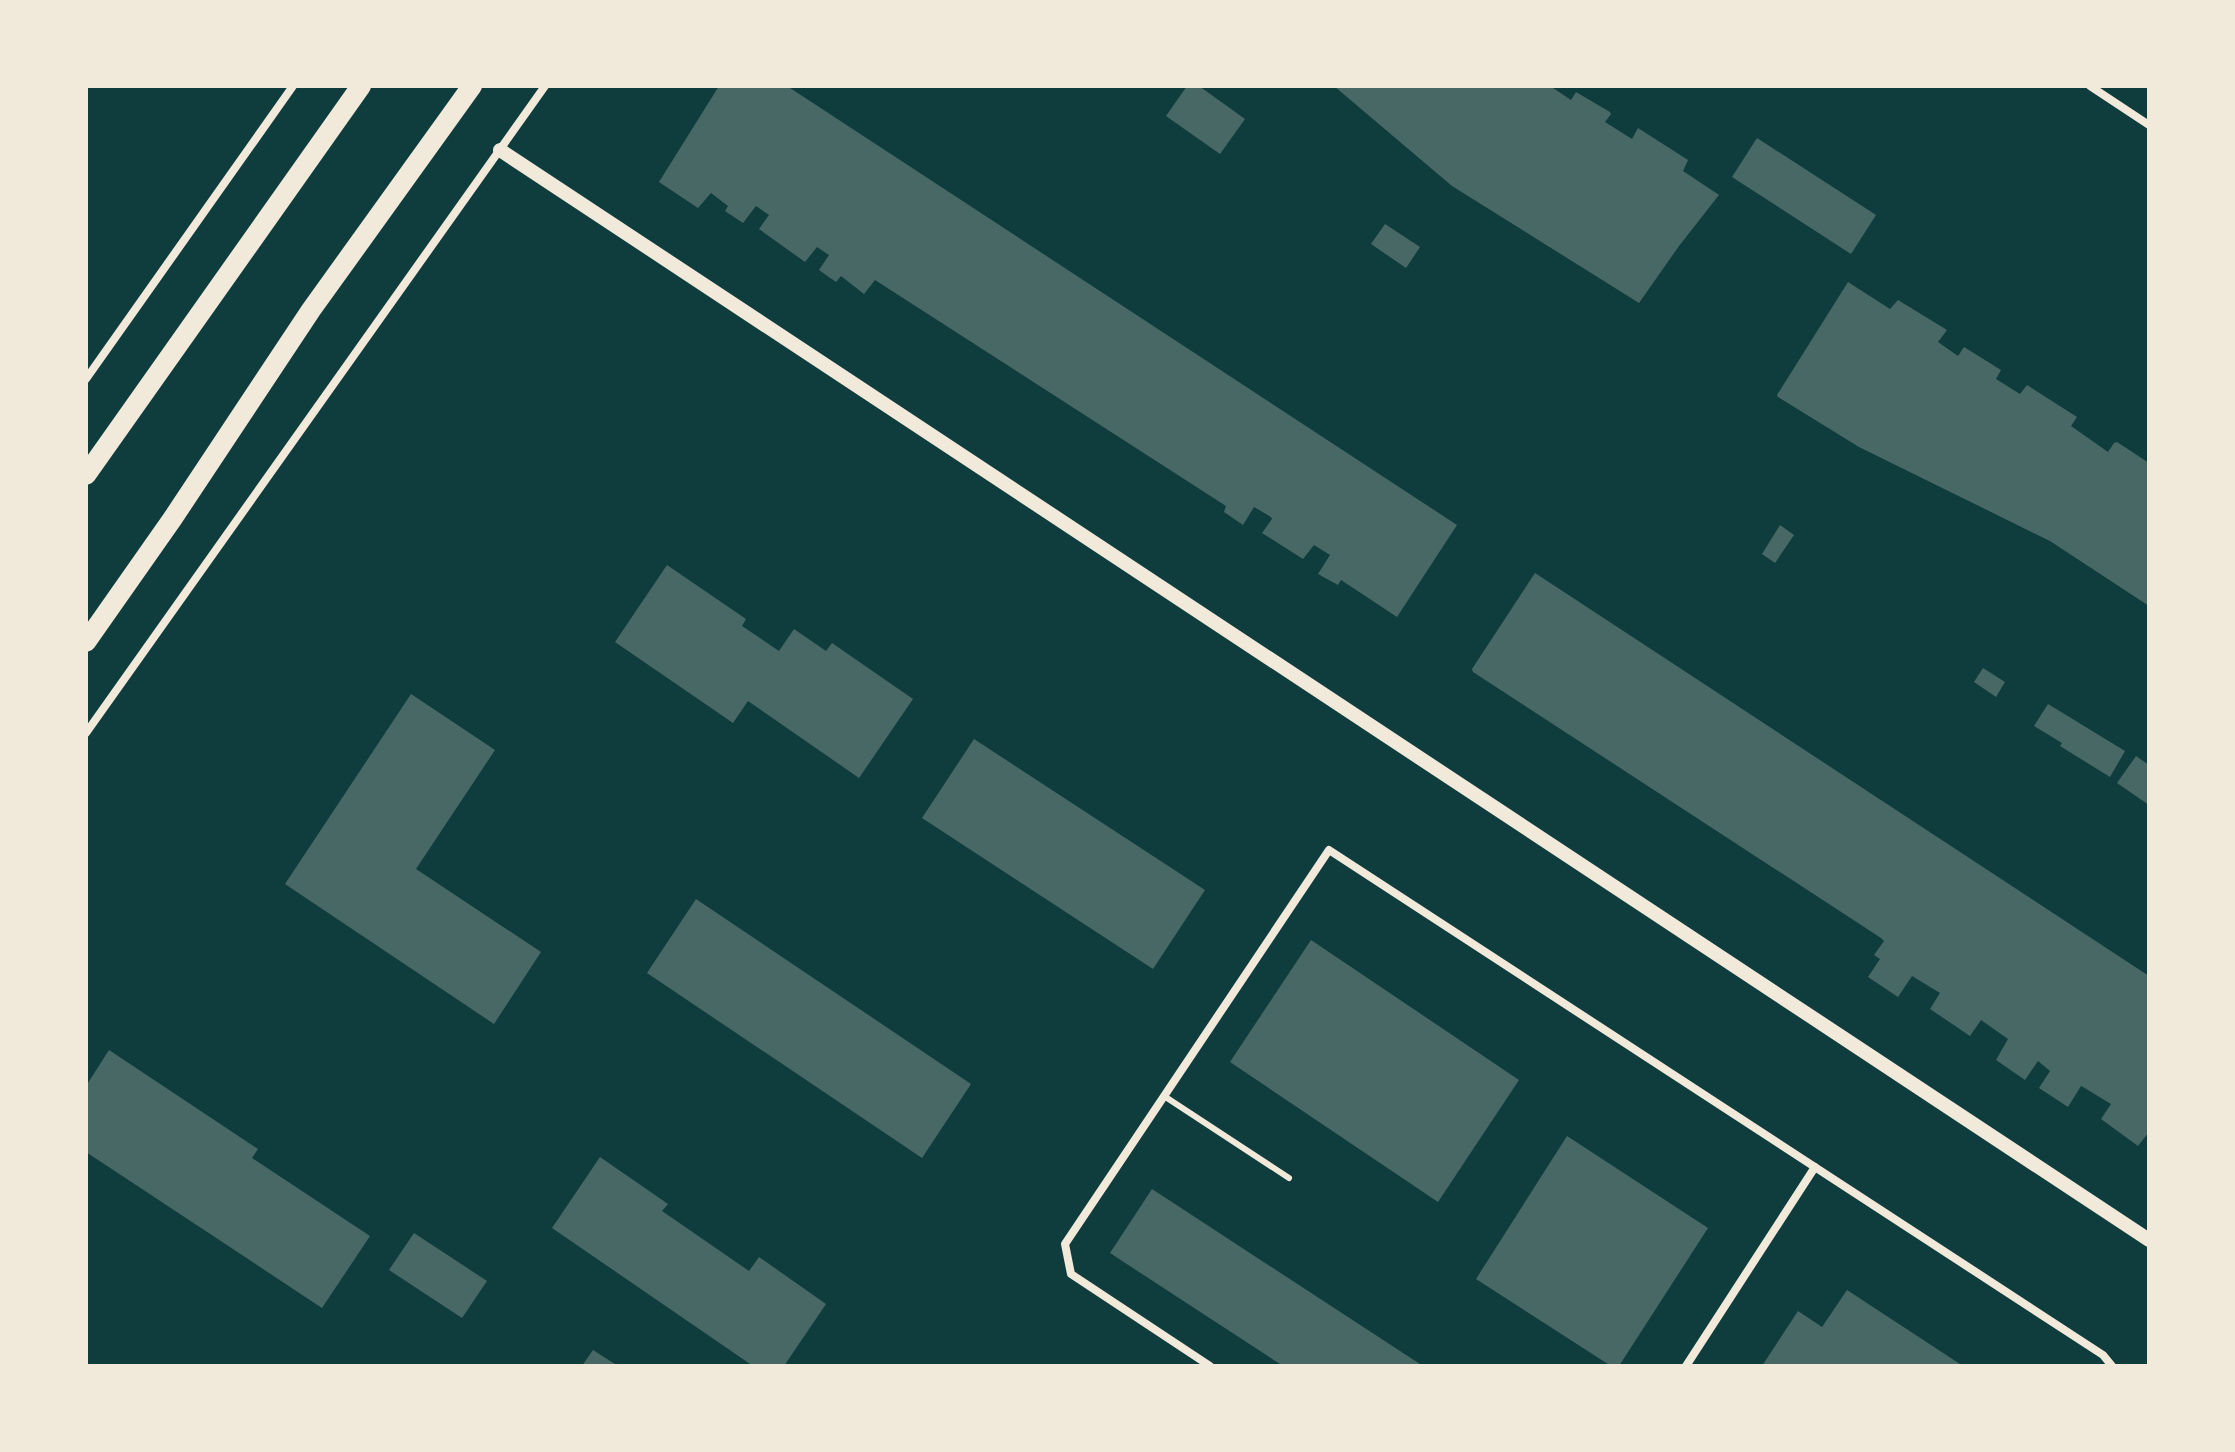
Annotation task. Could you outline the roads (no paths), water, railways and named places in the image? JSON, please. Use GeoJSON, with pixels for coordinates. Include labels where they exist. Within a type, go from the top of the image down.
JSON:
{"type":"FeatureCollection","features":[{"type":"Feature","properties":{"kind":"main road"},"geometry":{"type":"LineString","coordinates":[[86,475],[361,86]]}},
{"type":"Feature","properties":{"kind":"main road"},"geometry":{"type":"LineString","coordinates":[[86,642],[173,518],[311,310],[472,86]]}},
{"type":"Feature","properties":{"kind":"street"},"geometry":{"type":"LineString","coordinates":[[86,379],[293,86]]}},
{"type":"Feature","properties":{"kind":"street"},"geometry":{"type":"LineString","coordinates":[[86,733],[545,86]]}},
{"type":"Feature","properties":{"kind":"street"},"geometry":{"type":"LineString","coordinates":[[2090,86],[2149,125]]}},
{"type":"Feature","properties":{"kind":"street"},"geometry":{"type":"LineString","coordinates":[[500,150],[2149,1240]]}},
{"type":"Feature","properties":{"kind":"street"},"geometry":{"type":"LineString","coordinates":[[1210,1366],[1071,1274],[1065,1244],[1329,850],[2103,1355],[2112,1366]]}},
{"type":"Feature","properties":{"kind":"street"},"geometry":{"type":"LineString","coordinates":[[1686,1366],[1815,1167]]}},
{"type":"Feature","properties":{"kind":"lane"},"geometry":{"type":"LineString","coordinates":[[1164,1096],[1289,1178]]}}]}
